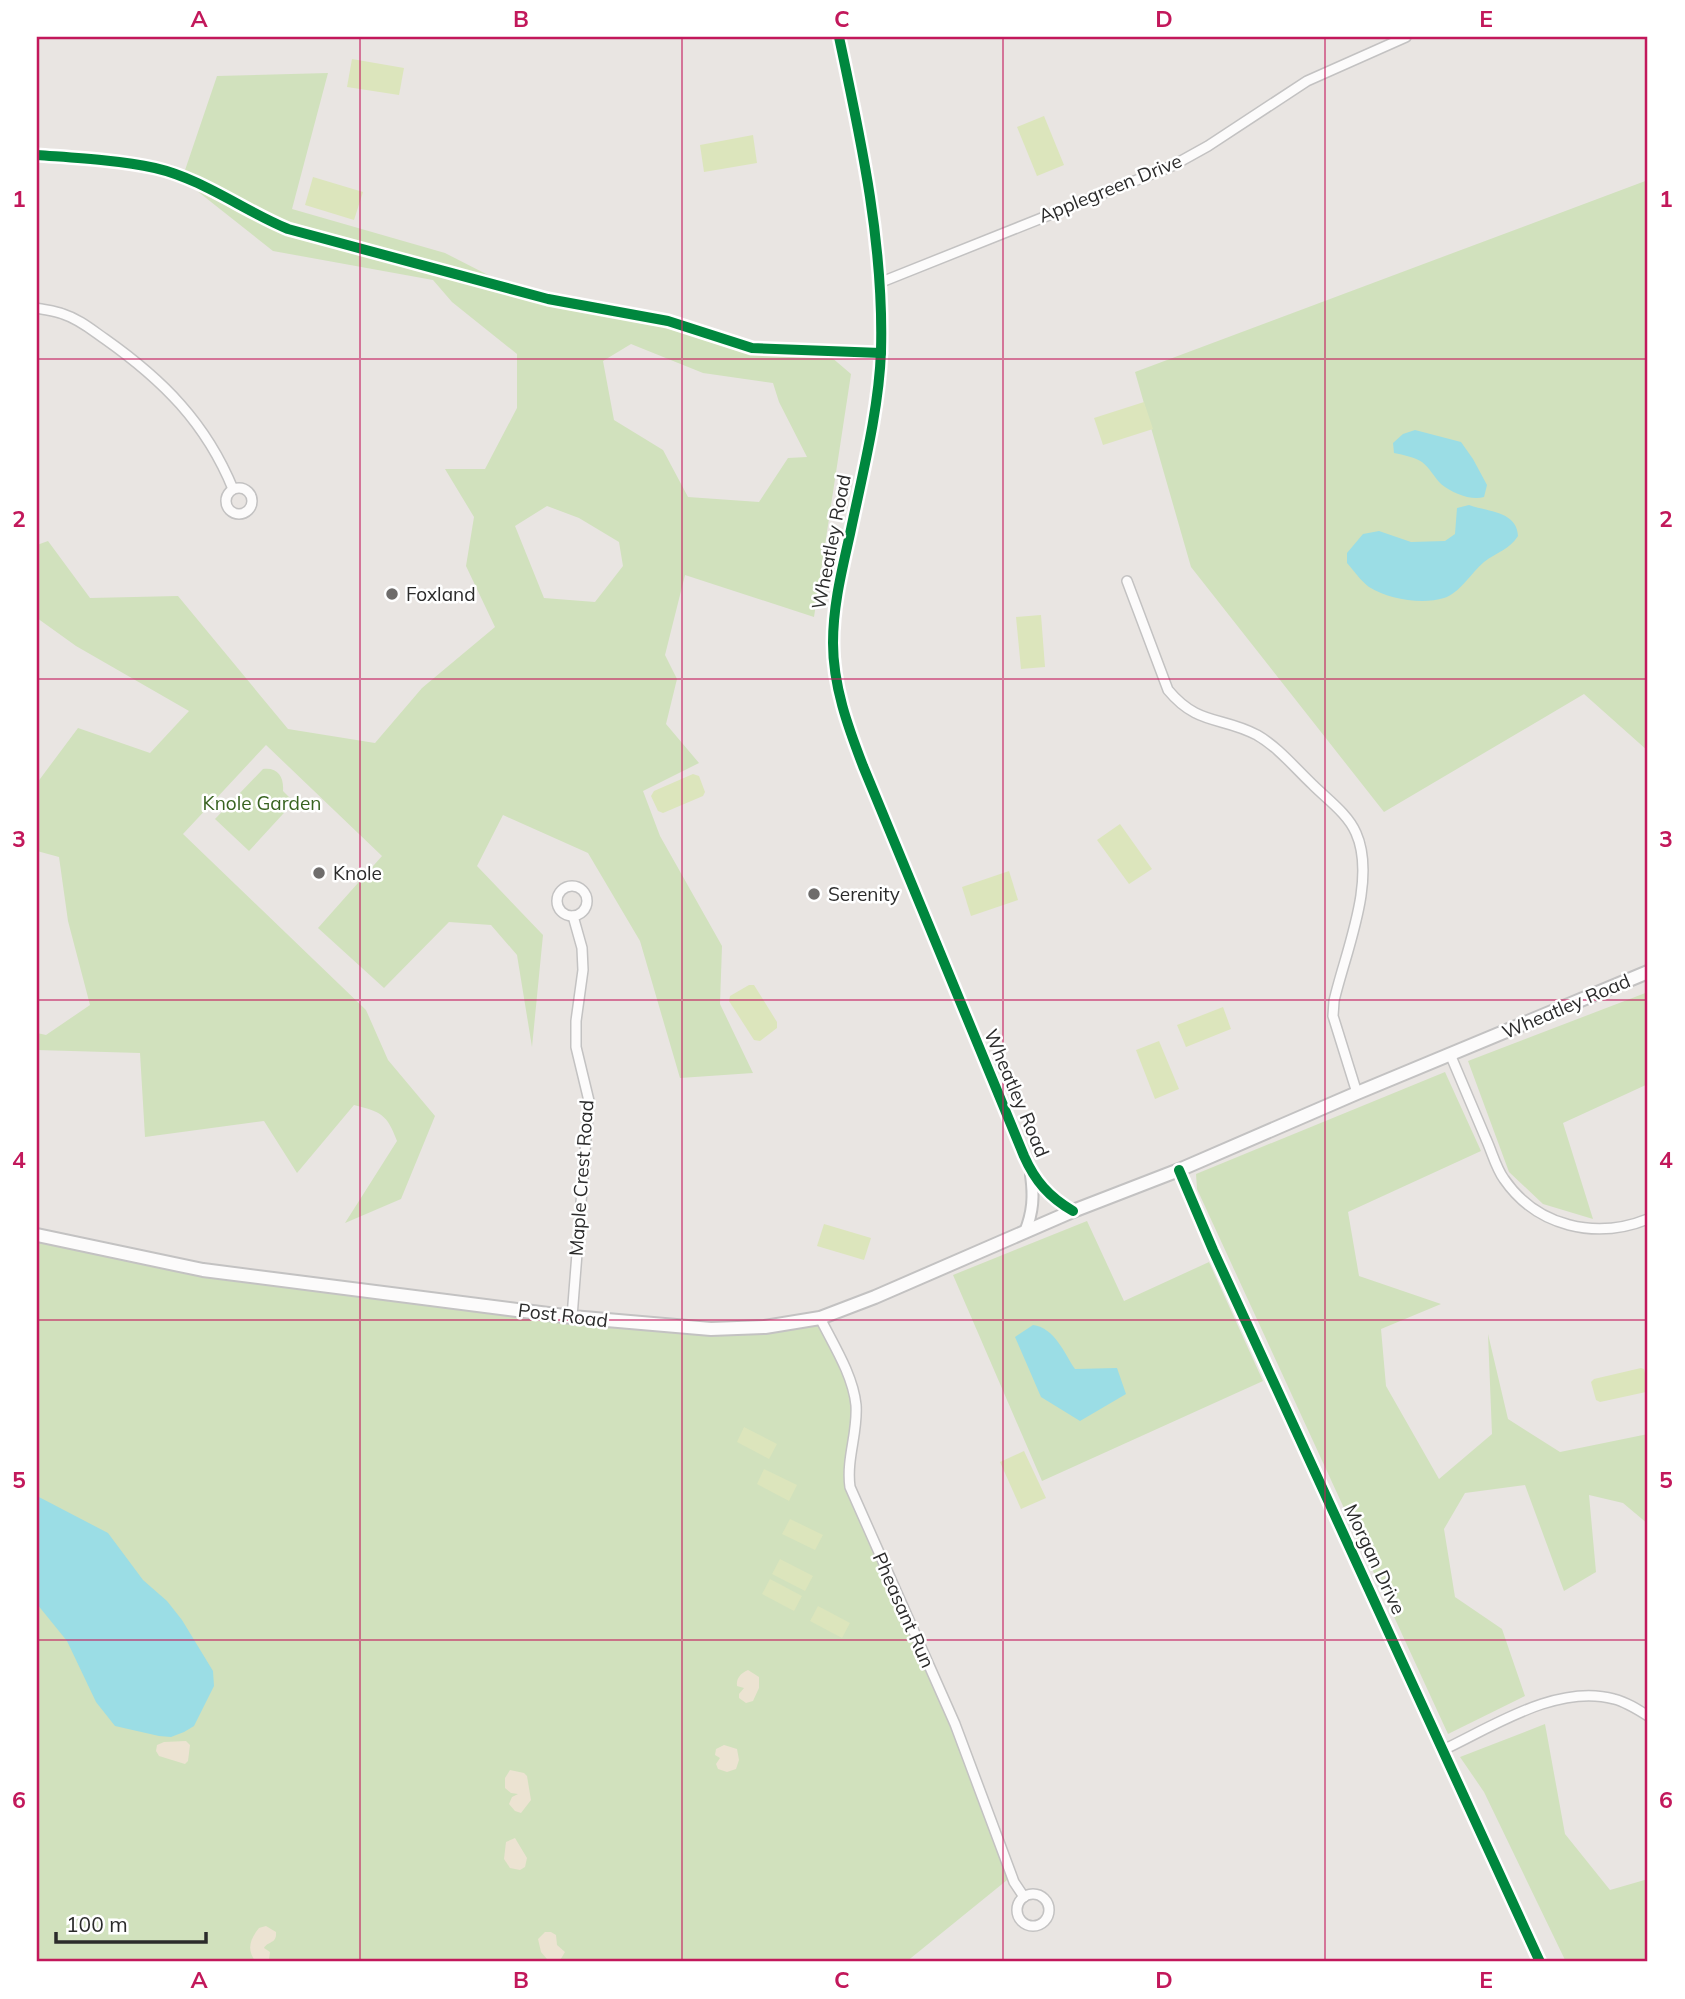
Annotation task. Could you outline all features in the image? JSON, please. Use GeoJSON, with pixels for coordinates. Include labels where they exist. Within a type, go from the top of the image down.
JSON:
{"type":"FeatureCollection","features":[{"type":"Feature","properties":{"kind":"main road","name":"Wheatley Road"},"geometry":{"type":"LineString","coordinates":[[1073,1211],[1179,1170],[1648,972]]}},
{"type":"Feature","properties":{"kind":"main road","name":"Post Road"},"geometry":{"type":"LineString","coordinates":[[37,1236],[203,1270],[572,1317],[711,1329],[765,1327],[820,1318],[1073,1211]]}},
{"type":"Feature","properties":{"kind":"street","name":"Wheatley Road"},"geometry":{"type":"LineString","coordinates":[[839,37],[877,235],[881,353],[875,406],[834,603],[833,646],[837,683],[847,723],[863,766],[1031,1172],[1047,1194],[1073,1211]]}},
{"type":"Feature","properties":{"kind":"street","name":"Applegreen Drive"},"geometry":{"type":"LineString","coordinates":[[879,283],[1172,166],[1208,146],[1307,81],[1406,37]]}},
{"type":"Feature","properties":{"kind":"street"},"geometry":{"type":"LineString","coordinates":[[37,308],[65,314],[82,323],[122,351],[172,393],[197,422],[221,462],[233,489]]}},
{"type":"Feature","properties":{"kind":"street"},"geometry":{"type":"LineString","coordinates":[[1127,581],[1168,690],[1177,701],[1197,715],[1255,734],[1271,745],[1343,814],[1356,832],[1362,855],[1363,874],[1334,1001],[1333,1016],[1357,1093]]}},
{"type":"Feature","properties":{"kind":"street","name":"Maple Crest Road"},"geometry":{"type":"LineString","coordinates":[[572,1317],[589,1101],[576,1047],[576,1021],[583,970],[582,948],[573,916]]}},
{"type":"Feature","properties":{"kind":"street"},"geometry":{"type":"LineString","coordinates":[[1450,1054],[1502,1177],[1530,1206],[1557,1222],[1591,1230],[1623,1228],[1648,1219]]}},
{"type":"Feature","properties":{"kind":"street","name":"Morgan Drive"},"geometry":{"type":"LineString","coordinates":[[1179,1170],[1213,1250],[1541,1962]]}},
{"type":"Feature","properties":{"kind":"street","name":"Wheatley Road"},"geometry":{"type":"LineString","coordinates":[[1025,1232],[1034,1195],[1031,1172]]}},
{"type":"Feature","properties":{"kind":"street","name":"Pheasant Run"},"geometry":{"type":"LineString","coordinates":[[820,1318],[847,1374],[856,1403],[855,1429],[847,1470],[850,1487],[955,1724],[1014,1882],[1024,1897]]}},
{"type":"Feature","properties":{"kind":"street"},"geometry":{"type":"LineString","coordinates":[[1443,1750],[1536,1706],[1569,1697],[1612,1698],[1648,1716]]}},
{"type":"Feature","properties":{"kind":"green space"},"geometry":{"type":"Polygon","coordinates":[[[352,59],[404,68],[399,95],[347,87],[352,59]]]}},
{"type":"Feature","properties":{"kind":"green space"},"geometry":{"type":"Polygon","coordinates":[[[328,73],[292,209],[445,253],[537,300],[830,356],[851,374],[814,617],[685,575],[665,655],[677,679],[666,724],[699,763],[643,791],[660,836],[722,946],[720,1004],[753,1073],[680,1078],[640,941],[588,853],[503,815],[477,866],[543,935],[532,1047],[517,955],[491,925],[449,922],[384,988],[318,928],[382,856],[266,745],[183,834],[366,1010],[388,1060],[435,1116],[401,1199],[345,1223],[397,1141],[390,1125],[377,1112],[354,1105],[297,1173],[264,1121],[145,1137],[140,1053],[37,1050],[37,1033],[46,1035],[90,1005],[68,921],[59,857],[37,851],[37,783],[78,728],[150,753],[189,711],[76,646],[37,618],[37,545],[48,541],[90,598],[178,596],[288,729],[375,743],[422,688],[495,627],[466,566],[474,517],[445,469],[485,469],[517,408],[517,354],[452,302],[433,280],[273,251],[182,179],[217,76],[328,73]],[[631,344],[603,361],[614,420],[663,450],[688,497],[759,502],[788,458],[807,457],[779,402],[773,383],[703,373],[631,344]],[[547,506],[515,526],[544,598],[595,602],[623,566],[619,542],[579,518],[547,506]]]}},
{"type":"Feature","properties":{"kind":"green space"},"geometry":{"type":"Polygon","coordinates":[[[1044,116],[1064,165],[1037,176],[1017,127],[1044,116]]]}},
{"type":"Feature","properties":{"kind":"green space"},"geometry":{"type":"Polygon","coordinates":[[[753,135],[757,163],[704,172],[700,145],[753,135]]]}},
{"type":"Feature","properties":{"kind":"green space"},"geometry":{"type":"Polygon","coordinates":[[[313,177],[363,192],[354,220],[305,205],[313,177]]]}},
{"type":"Feature","properties":{"kind":"green space"},"geometry":{"type":"Polygon","coordinates":[[[1648,180],[1648,751],[1584,694],[1384,812],[1191,567],[1135,372],[1648,180]]]}},
{"type":"Feature","properties":{"kind":"green space"},"geometry":{"type":"Polygon","coordinates":[[[1144,402],[1153,429],[1103,445],[1094,418],[1144,402]]]}},
{"type":"Feature","properties":{"kind":"green space"},"geometry":{"type":"Polygon","coordinates":[[[1041,615],[1045,667],[1021,669],[1016,617],[1041,615]]]}},
{"type":"Feature","properties":{"kind":"green space","name":"Knole Garden"},"geometry":{"type":"Polygon","coordinates":[[[263,769],[279,774],[283,791],[294,802],[249,851],[215,819],[263,769]]]}},
{"type":"Feature","properties":{"kind":"green space"},"geometry":{"type":"Polygon","coordinates":[[[693,774],[699,776],[705,792],[703,796],[663,813],[658,811],[651,796],[654,791],[693,774]]]}},
{"type":"Feature","properties":{"kind":"green space"},"geometry":{"type":"Polygon","coordinates":[[[1120,824],[1152,869],[1129,884],[1097,840],[1120,824]]]}},
{"type":"Feature","properties":{"kind":"green space"},"geometry":{"type":"Polygon","coordinates":[[[1009,871],[1018,900],[971,916],[962,887],[1009,871]]]}},
{"type":"Feature","properties":{"kind":"green space"},"geometry":{"type":"Polygon","coordinates":[[[754,985],[777,1022],[777,1028],[760,1041],[754,1040],[729,1001],[730,996],[754,985]]]}},
{"type":"Feature","properties":{"kind":"green space"},"geometry":{"type":"Polygon","coordinates":[[[1648,992],[1648,1084],[1563,1123],[1593,1219],[1543,1204],[1509,1172],[1468,1061],[1648,992]]]}},
{"type":"Feature","properties":{"kind":"green space"},"geometry":{"type":"Polygon","coordinates":[[[1223,1007],[1231,1029],[1186,1047],[1177,1025],[1223,1007]]]}},
{"type":"Feature","properties":{"kind":"green space"},"geometry":{"type":"Polygon","coordinates":[[[1159,1041],[1179,1089],[1155,1099],[1136,1050],[1159,1041]]]}},
{"type":"Feature","properties":{"kind":"green space"},"geometry":{"type":"Polygon","coordinates":[[[1445,1072],[1481,1151],[1348,1212],[1359,1276],[1441,1304],[1381,1329],[1386,1386],[1439,1479],[1492,1434],[1488,1334],[1508,1419],[1560,1452],[1648,1434],[1648,1524],[1623,1503],[1589,1495],[1596,1572],[1564,1591],[1525,1485],[1465,1493],[1444,1529],[1455,1597],[1502,1629],[1525,1696],[1448,1734],[1197,1189],[1196,1174],[1445,1072]]]}},
{"type":"Feature","properties":{"kind":"green space"},"geometry":{"type":"Polygon","coordinates":[[[1087,1221],[1124,1301],[1209,1262],[1263,1381],[1042,1481],[953,1275],[1087,1221]]]}},
{"type":"Feature","properties":{"kind":"green space"},"geometry":{"type":"Polygon","coordinates":[[[824,1224],[871,1238],[864,1260],[817,1246],[824,1224]]]}},
{"type":"Feature","properties":{"kind":"green space"},"geometry":{"type":"Polygon","coordinates":[[[37,1235],[157,1262],[711,1329],[820,1318],[856,1403],[847,1470],[955,1724],[1012,1876],[906,1962],[37,1962],[37,1235]]]}},
{"type":"Feature","properties":{"kind":"green space"},"geometry":{"type":"Polygon","coordinates":[[[1644,1369],[1648,1386],[1646,1392],[1600,1402],[1596,1400],[1591,1382],[1594,1379],[1644,1369]]]}},
{"type":"Feature","properties":{"kind":"green space"},"geometry":{"type":"Polygon","coordinates":[[[744,1427],[777,1444],[769,1459],[737,1442],[744,1427]]]}},
{"type":"Feature","properties":{"kind":"green space"},"geometry":{"type":"Polygon","coordinates":[[[1024,1451],[1046,1498],[1021,1509],[1000,1462],[1024,1451]]]}},
{"type":"Feature","properties":{"kind":"green space"},"geometry":{"type":"Polygon","coordinates":[[[764,1469],[797,1485],[789,1501],[757,1484],[764,1469]]]}},
{"type":"Feature","properties":{"kind":"green space"},"geometry":{"type":"Polygon","coordinates":[[[790,1519],[823,1535],[815,1550],[782,1534],[790,1519]]]}},
{"type":"Feature","properties":{"kind":"green space"},"geometry":{"type":"Polygon","coordinates":[[[780,1559],[813,1576],[805,1591],[772,1574],[780,1559]]]}},
{"type":"Feature","properties":{"kind":"green space"},"geometry":{"type":"Polygon","coordinates":[[[770,1579],[802,1596],[794,1611],[762,1594],[770,1579]]]}},
{"type":"Feature","properties":{"kind":"green space"},"geometry":{"type":"Polygon","coordinates":[[[818,1606],[850,1623],[842,1638],[810,1621],[818,1606]]]}},
{"type":"Feature","properties":{"kind":"green space"},"geometry":{"type":"Polygon","coordinates":[[[1545,1724],[1565,1834],[1610,1890],[1648,1879],[1648,1962],[1566,1962],[1484,1792],[1460,1757],[1545,1724]]]}},
{"type":"Feature","properties":{"kind":"sand"},"geometry":{"type":"Polygon","coordinates":[[[748,1670],[759,1677],[759,1688],[753,1701],[746,1703],[739,1698],[744,1688],[737,1686],[737,1683],[740,1676],[748,1670]]]}},
{"type":"Feature","properties":{"kind":"sand"},"geometry":{"type":"Polygon","coordinates":[[[186,1741],[190,1745],[188,1761],[185,1764],[159,1756],[156,1751],[157,1745],[164,1742],[186,1741]]]}},
{"type":"Feature","properties":{"kind":"sand"},"geometry":{"type":"Polygon","coordinates":[[[724,1745],[737,1749],[739,1760],[736,1769],[727,1772],[718,1769],[716,1764],[720,1758],[715,1755],[716,1749],[724,1745]]]}},
{"type":"Feature","properties":{"kind":"sand"},"geometry":{"type":"Polygon","coordinates":[[[510,1770],[527,1776],[531,1800],[521,1813],[509,1804],[512,1797],[518,1794],[505,1788],[505,1778],[510,1770]]]}},
{"type":"Feature","properties":{"kind":"sand"},"geometry":{"type":"Polygon","coordinates":[[[515,1838],[527,1858],[525,1867],[520,1870],[510,1868],[504,1859],[506,1842],[515,1838]]]}},
{"type":"Feature","properties":{"kind":"sand"},"geometry":{"type":"Polygon","coordinates":[[[266,1926],[276,1932],[276,1936],[264,1948],[270,1952],[269,1960],[256,1962],[250,1949],[251,1940],[259,1928],[266,1926]]]}},
{"type":"Feature","properties":{"kind":"sand"},"geometry":{"type":"Polygon","coordinates":[[[545,1932],[556,1935],[557,1945],[565,1952],[559,1962],[547,1959],[541,1952],[538,1939],[545,1932]]]}},
{"type":"Feature","properties":{"kind":"water"},"geometry":{"type":"Polygon","coordinates":[[[1415,430],[1461,442],[1487,485],[1484,497],[1473,498],[1456,493],[1441,484],[1422,462],[1394,453],[1393,443],[1403,434],[1415,430]]]}},
{"type":"Feature","properties":{"kind":"water"},"geometry":{"type":"Polygon","coordinates":[[[1469,505],[1507,517],[1513,522],[1518,536],[1507,548],[1484,562],[1460,587],[1444,598],[1405,600],[1386,595],[1366,585],[1347,563],[1347,553],[1363,534],[1379,531],[1411,542],[1445,541],[1455,534],[1457,508],[1469,505]]]}},
{"type":"Feature","properties":{"kind":"water"},"geometry":{"type":"Polygon","coordinates":[[[1033,1325],[1041,1327],[1053,1336],[1075,1369],[1117,1368],[1126,1394],[1080,1421],[1041,1397],[1015,1337],[1033,1325]]]}},
{"type":"Feature","properties":{"kind":"water"},"geometry":{"type":"Polygon","coordinates":[[[37,1496],[108,1533],[143,1580],[167,1601],[182,1620],[213,1671],[214,1686],[194,1726],[171,1737],[115,1726],[96,1702],[67,1641],[37,1604],[37,1496]]]}},
{"type":"Feature","properties":{"kind":"cycle path"},"geometry":{"type":"LineString","coordinates":[[839,37],[863,154],[875,232],[881,311],[880,373],[873,420],[835,615],[833,643],[839,691],[863,766],[1024,1156],[1044,1188],[1073,1211]]}},
{"type":"Feature","properties":{"kind":"cycle path"},"geometry":{"type":"LineString","coordinates":[[37,155],[111,161],[155,168],[207,187],[288,229],[548,299],[668,321],[752,348],[881,353]]}},
{"type":"Feature","properties":{"kind":"cycle path"},"geometry":{"type":"LineString","coordinates":[[1179,1170],[1213,1250],[1540,1962]]}},
{"type":"Feature","properties":{"kind":"place","name":"Foxland"},"geometry":{"type":"Point","coordinates":[392,594]}},
{"type":"Feature","properties":{"kind":"place","name":"Knole"},"geometry":{"type":"Point","coordinates":[319,873]}},
{"type":"Feature","properties":{"kind":"place","name":"Serenity"},"geometry":{"type":"Point","coordinates":[814,894]}}]}
